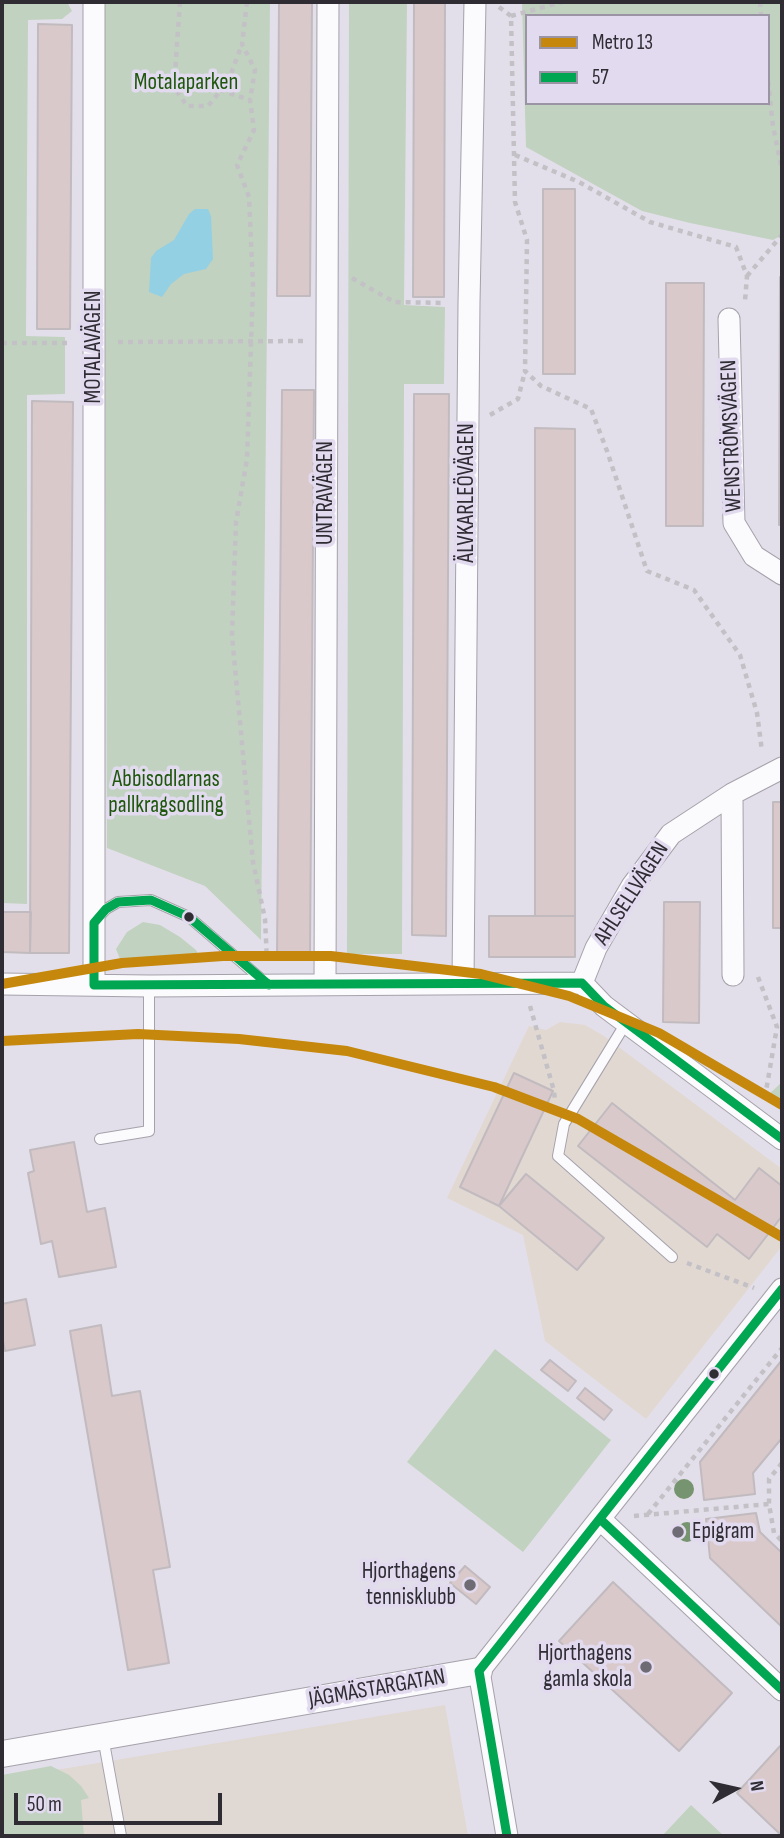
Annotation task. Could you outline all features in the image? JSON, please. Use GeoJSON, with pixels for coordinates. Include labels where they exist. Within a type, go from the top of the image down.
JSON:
{"type":"FeatureCollection","features":[{"type":"Feature","properties":{"kind":"street","name":"MOTALAVÄGEN"},"geometry":{"type":"LineString","coordinates":[[94,2],[94,985]]}},
{"type":"Feature","properties":{"kind":"street","name":"UNTRAVÄGEN"},"geometry":{"type":"LineString","coordinates":[[325,984],[328,2]]}},
{"type":"Feature","properties":{"kind":"street","name":"ÄLVKARLEÖVÄGEN"},"geometry":{"type":"LineString","coordinates":[[463,984],[469,303],[475,2]]}},
{"type":"Feature","properties":{"kind":"street","name":"WENSTRÖMSVÄGEN"},"geometry":{"type":"LineString","coordinates":[[729,319],[734,523],[754,556],[782,574]]}},
{"type":"Feature","properties":{"kind":"street","name":"AHLSELLVÄGEN"},"geometry":{"type":"LineString","coordinates":[[582,983],[596,948],[632,886],[671,834],[732,794],[774,772]]}},
{"type":"Feature","properties":{"kind":"street"},"geometry":{"type":"LineString","coordinates":[[732,794],[733,975]]}},
{"type":"Feature","properties":{"kind":"street"},"geometry":{"type":"LineString","coordinates":[[2,984],[149,986],[582,983],[604,1006],[782,1139]]}},
{"type":"Feature","properties":{"kind":"street"},"geometry":{"type":"LineString","coordinates":[[507,1836],[479,1671],[777,1295]]}},
{"type":"Feature","properties":{"kind":"street"},"geometry":{"type":"LineString","coordinates":[[600,1519],[782,1690]]}},
{"type":"Feature","properties":{"kind":"street","name":"JÄGMÄSTARGATAN"},"geometry":{"type":"LineString","coordinates":[[2,1754],[479,1671]]}},
{"type":"Feature","properties":{"kind":"lane"},"geometry":{"type":"LineString","coordinates":[[94,923],[106,909],[118,902],[152,900],[189,917],[269,985]]}},
{"type":"Feature","properties":{"kind":"lane"},"geometry":{"type":"LineString","coordinates":[[100,1139],[149,1131],[149,986]]}},
{"type":"Feature","properties":{"kind":"lane"},"geometry":{"type":"LineString","coordinates":[[626,1023],[564,1124],[558,1156],[672,1257]]}},
{"type":"Feature","properties":{"kind":"lane"},"geometry":{"type":"LineString","coordinates":[[103,1737],[121,1836]]}},
{"type":"Feature","properties":{"kind":"path"},"geometry":{"type":"LineString","coordinates":[[180,2],[174,86],[187,106],[208,106],[228,82],[242,44],[247,2]]}},
{"type":"Feature","properties":{"kind":"path"},"geometry":{"type":"LineString","coordinates":[[493,2],[511,16]]}},
{"type":"Feature","properties":{"kind":"path"},"geometry":{"type":"LineString","coordinates":[[511,16],[562,2]]}},
{"type":"Feature","properties":{"kind":"path"},"geometry":{"type":"LineString","coordinates":[[492,415],[518,398],[525,371],[527,240],[515,202],[511,16]]}},
{"type":"Feature","properties":{"kind":"path"},"geometry":{"type":"LineString","coordinates":[[242,44],[254,71],[250,100],[254,130],[237,165],[248,197],[253,286],[247,459],[236,522],[232,635],[253,862],[265,919],[269,985]]}},
{"type":"Feature","properties":{"kind":"path"},"geometry":{"type":"LineString","coordinates":[[220,90],[250,100]]}},
{"type":"Feature","properties":{"kind":"path"},"geometry":{"type":"LineString","coordinates":[[770,99],[782,170]]}},
{"type":"Feature","properties":{"kind":"path"},"geometry":{"type":"LineString","coordinates":[[515,155],[579,182],[650,222],[736,247],[747,276],[744,308],[729,319]]}},
{"type":"Feature","properties":{"kind":"path"},"geometry":{"type":"LineString","coordinates":[[747,276],[782,235]]}},
{"type":"Feature","properties":{"kind":"path"},"geometry":{"type":"LineString","coordinates":[[327,263],[394,302],[469,303]]}},
{"type":"Feature","properties":{"kind":"path"},"geometry":{"type":"LineString","coordinates":[[2,343],[327,341]]}},
{"type":"Feature","properties":{"kind":"path"},"geometry":{"type":"LineString","coordinates":[[525,371],[541,386],[591,409],[647,571],[694,590],[740,655],[774,772]]}},
{"type":"Feature","properties":{"kind":"path"},"geometry":{"type":"LineString","coordinates":[[757,975],[777,1027],[760,1124]]}},
{"type":"Feature","properties":{"kind":"path"},"geometry":{"type":"LineString","coordinates":[[523,984],[554,1091],[555,1104]]}},
{"type":"Feature","properties":{"kind":"path"},"geometry":{"type":"LineString","coordinates":[[672,1257],[777,1295]]}},
{"type":"Feature","properties":{"kind":"path"},"geometry":{"type":"LineString","coordinates":[[648,1514],[782,1348]]}},
{"type":"Feature","properties":{"kind":"path"},"geometry":{"type":"LineString","coordinates":[[782,1462],[769,1479],[769,1503],[774,1533],[782,1541]]}},
{"type":"Feature","properties":{"kind":"path"},"geometry":{"type":"LineString","coordinates":[[600,1519],[769,1503]]}},
{"type":"Feature","properties":{"kind":"shaded area"},"geometry":{"type":"Polygon","coordinates":[[[560,1022],[585,1025],[604,1036],[782,1169],[782,1246],[646,1419],[545,1341],[523,1235],[447,1198],[529,1026],[546,1030],[560,1022]]]}},
{"type":"Feature","properties":{"kind":"shaded area"},"geometry":{"type":"Polygon","coordinates":[[[445,1705],[468,1836],[2,1836],[2,1779],[445,1705]]]}},
{"type":"Feature","properties":{"kind":"green space"},"geometry":{"type":"Polygon","coordinates":[[[2,2],[67,2],[72,11],[62,19],[28,20],[26,336],[65,337],[65,394],[27,395],[27,904],[2,903],[2,2]]]}},
{"type":"Feature","properties":{"kind":"green space","name":"Motalaparken"},"geometry":{"type":"Polygon","coordinates":[[[104,2],[270,2],[261,940],[205,886],[107,848],[104,2]]]}},
{"type":"Feature","properties":{"kind":"green space"},"geometry":{"type":"Polygon","coordinates":[[[349,2],[407,2],[404,305],[445,307],[444,384],[404,384],[402,954],[347,954],[349,2]]]}},
{"type":"Feature","properties":{"kind":"green space"},"geometry":{"type":"Polygon","coordinates":[[[522,2],[782,2],[782,235],[773,240],[642,211],[526,147],[522,2]]]}},
{"type":"Feature","properties":{"kind":"green space"},"geometry":{"type":"Polygon","coordinates":[[[143,922],[160,925],[180,937],[196,950],[200,958],[197,963],[134,963],[120,959],[116,949],[127,932],[143,922]]]}},
{"type":"Feature","properties":{"kind":"green space"},"geometry":{"type":"Polygon","coordinates":[[[782,1082],[782,1111],[766,1097],[782,1082]]]}},
{"type":"Feature","properties":{"kind":"green space"},"geometry":{"type":"Polygon","coordinates":[[[495,1349],[611,1440],[523,1552],[407,1462],[495,1349]]]}},
{"type":"Feature","properties":{"kind":"green space"},"geometry":{"type":"Polygon","coordinates":[[[51,1766],[69,1775],[89,1798],[81,1800],[84,1836],[2,1836],[2,1775],[51,1766]]]}},
{"type":"Feature","properties":{"kind":"green space"},"geometry":{"type":"Polygon","coordinates":[[[691,1805],[724,1836],[662,1836],[691,1805]]]}},
{"type":"Feature","properties":{"kind":"water"},"geometry":{"type":"Polygon","coordinates":[[[195,209],[208,209],[211,216],[213,259],[206,269],[184,274],[171,284],[162,297],[149,292],[151,258],[156,251],[174,240],[189,214],[195,209]]]}},
{"type":"Feature","properties":{"kind":"building"},"geometry":{"type":"Polygon","coordinates":[[[279,2],[312,2],[310,296],[277,296],[279,2]]]}},
{"type":"Feature","properties":{"kind":"building"},"geometry":{"type":"Polygon","coordinates":[[[414,2],[445,2],[444,297],[413,297],[414,2]]]}},
{"type":"Feature","properties":{"kind":"building"},"geometry":{"type":"Polygon","coordinates":[[[38,24],[72,25],[70,329],[37,329],[38,24]]]}},
{"type":"Feature","properties":{"kind":"building"},"geometry":{"type":"Polygon","coordinates":[[[543,189],[575,189],[575,374],[543,374],[543,189]]]}},
{"type":"Feature","properties":{"kind":"building"},"geometry":{"type":"Polygon","coordinates":[[[782,277],[782,525],[779,525],[782,277]]]}},
{"type":"Feature","properties":{"kind":"building"},"geometry":{"type":"Polygon","coordinates":[[[666,283],[704,283],[703,526],[666,526],[666,283]]]}},
{"type":"Feature","properties":{"kind":"building"},"geometry":{"type":"Polygon","coordinates":[[[282,390],[314,390],[310,955],[277,954],[282,390]]]}},
{"type":"Feature","properties":{"kind":"building"},"geometry":{"type":"Polygon","coordinates":[[[414,394],[449,394],[446,936],[412,935],[414,394]]]}},
{"type":"Feature","properties":{"kind":"building"},"geometry":{"type":"Polygon","coordinates":[[[32,401],[73,402],[69,953],[30,953],[32,401]]]}},
{"type":"Feature","properties":{"kind":"building"},"geometry":{"type":"Polygon","coordinates":[[[535,428],[575,429],[575,916],[535,916],[535,428]]]}},
{"type":"Feature","properties":{"kind":"building"},"geometry":{"type":"Polygon","coordinates":[[[773,802],[782,802],[782,928],[773,928],[773,802]]]}},
{"type":"Feature","properties":{"kind":"building"},"geometry":{"type":"Polygon","coordinates":[[[664,902],[700,902],[699,1023],[663,1022],[664,902]]]}},
{"type":"Feature","properties":{"kind":"building"},"geometry":{"type":"Polygon","coordinates":[[[2,912],[31,912],[30,953],[2,952],[2,912]]]}},
{"type":"Feature","properties":{"kind":"building"},"geometry":{"type":"Polygon","coordinates":[[[489,916],[575,916],[575,957],[489,957],[489,916]]]}},
{"type":"Feature","properties":{"kind":"building"},"geometry":{"type":"Polygon","coordinates":[[[514,1073],[553,1091],[499,1206],[460,1187],[514,1073]]]}},
{"type":"Feature","properties":{"kind":"building"},"geometry":{"type":"Polygon","coordinates":[[[612,1103],[735,1200],[759,1168],[782,1186],[782,1216],[749,1259],[717,1234],[707,1247],[578,1146],[612,1103]]]}},
{"type":"Feature","properties":{"kind":"building"},"geometry":{"type":"Polygon","coordinates":[[[74,1142],[87,1212],[105,1208],[116,1267],[59,1277],[52,1241],[41,1244],[28,1173],[34,1171],[30,1150],[74,1142]]]}},
{"type":"Feature","properties":{"kind":"building"},"geometry":{"type":"Polygon","coordinates":[[[526,1174],[604,1238],[577,1270],[499,1206],[526,1174]]]}},
{"type":"Feature","properties":{"kind":"building"},"geometry":{"type":"Polygon","coordinates":[[[26,1299],[35,1345],[5,1351],[2,1304],[26,1299]]]}},
{"type":"Feature","properties":{"kind":"building"},"geometry":{"type":"Polygon","coordinates":[[[101,1325],[112,1396],[140,1391],[170,1567],[153,1570],[169,1663],[128,1670],[70,1331],[101,1325]]]}},
{"type":"Feature","properties":{"kind":"building"},"geometry":{"type":"Polygon","coordinates":[[[550,1360],[576,1381],[568,1391],[541,1370],[550,1360]]]}},
{"type":"Feature","properties":{"kind":"building"},"geometry":{"type":"Polygon","coordinates":[[[782,1360],[782,1438],[753,1473],[755,1494],[704,1500],[700,1462],[782,1360]]]}},
{"type":"Feature","properties":{"kind":"building"},"geometry":{"type":"Polygon","coordinates":[[[585,1388],[612,1410],[604,1420],[577,1398],[585,1388]]]}},
{"type":"Feature","properties":{"kind":"building"},"geometry":{"type":"Polygon","coordinates":[[[756,1513],[760,1532],[782,1553],[782,1627],[710,1558],[706,1519],[756,1513]]]}},
{"type":"Feature","properties":{"kind":"building","name":"Hjorthagens tennisklubb"},"geometry":{"type":"Polygon","coordinates":[[[465,1566],[490,1587],[476,1604],[450,1583],[465,1566]]]}},
{"type":"Feature","properties":{"kind":"building","name":"Hjorthagens gamla skola"},"geometry":{"type":"Polygon","coordinates":[[[613,1582],[732,1693],[679,1751],[559,1641],[613,1582]]]}},
{"type":"Feature","properties":{"kind":"building"},"geometry":{"type":"Polygon","coordinates":[[[782,1744],[782,1836],[737,1793],[782,1744]]]}},
{"type":"Feature","properties":{"kind":"metro line","name":"13"},"geometry":{"type":"LineString","coordinates":[[2,984],[122,963],[223,956],[331,956],[481,974],[569,996],[659,1033],[782,1105]]}},
{"type":"Feature","properties":{"kind":"metro line","name":"13"},"geometry":{"type":"LineString","coordinates":[[2,1041],[138,1034],[239,1039],[347,1051],[494,1087],[578,1119],[782,1237]]}},
{"type":"Feature","properties":{"kind":"transit line","name":"57"},"geometry":{"type":"LineString","coordinates":[[94,923],[106,909],[118,902],[151,900],[189,917],[269,985]]}},
{"type":"Feature","properties":{"kind":"transit line","name":"57"},"geometry":{"type":"LineString","coordinates":[[94,923],[94,985],[582,983],[604,1006],[782,1139]]}},
{"type":"Feature","properties":{"kind":"transit line","name":"57"},"geometry":{"type":"LineString","coordinates":[[507,1836],[479,1671],[782,1289]]}},
{"type":"Feature","properties":{"kind":"transit line","name":"57"},"geometry":{"type":"LineString","coordinates":[[600,1519],[782,1690]]}},
{"type":"Feature","properties":{"kind":"place","name":"Epigram"},"geometry":{"type":"Point","coordinates":[678,1532]}},
{"type":"Feature","properties":{"kind":"place","name":"Hjorthagens tennisklubb"},"geometry":{"type":"Point","coordinates":[470,1585]}},
{"type":"Feature","properties":{"kind":"place","name":"Hjorthagens gamla skola"},"geometry":{"type":"Point","coordinates":[646,1667]}},
{"type":"Feature","properties":{"kind":"park label","name":"Abbisodlarnas pallkragsodling"},"geometry":{"type":"Point","coordinates":[166,793]}}]}
